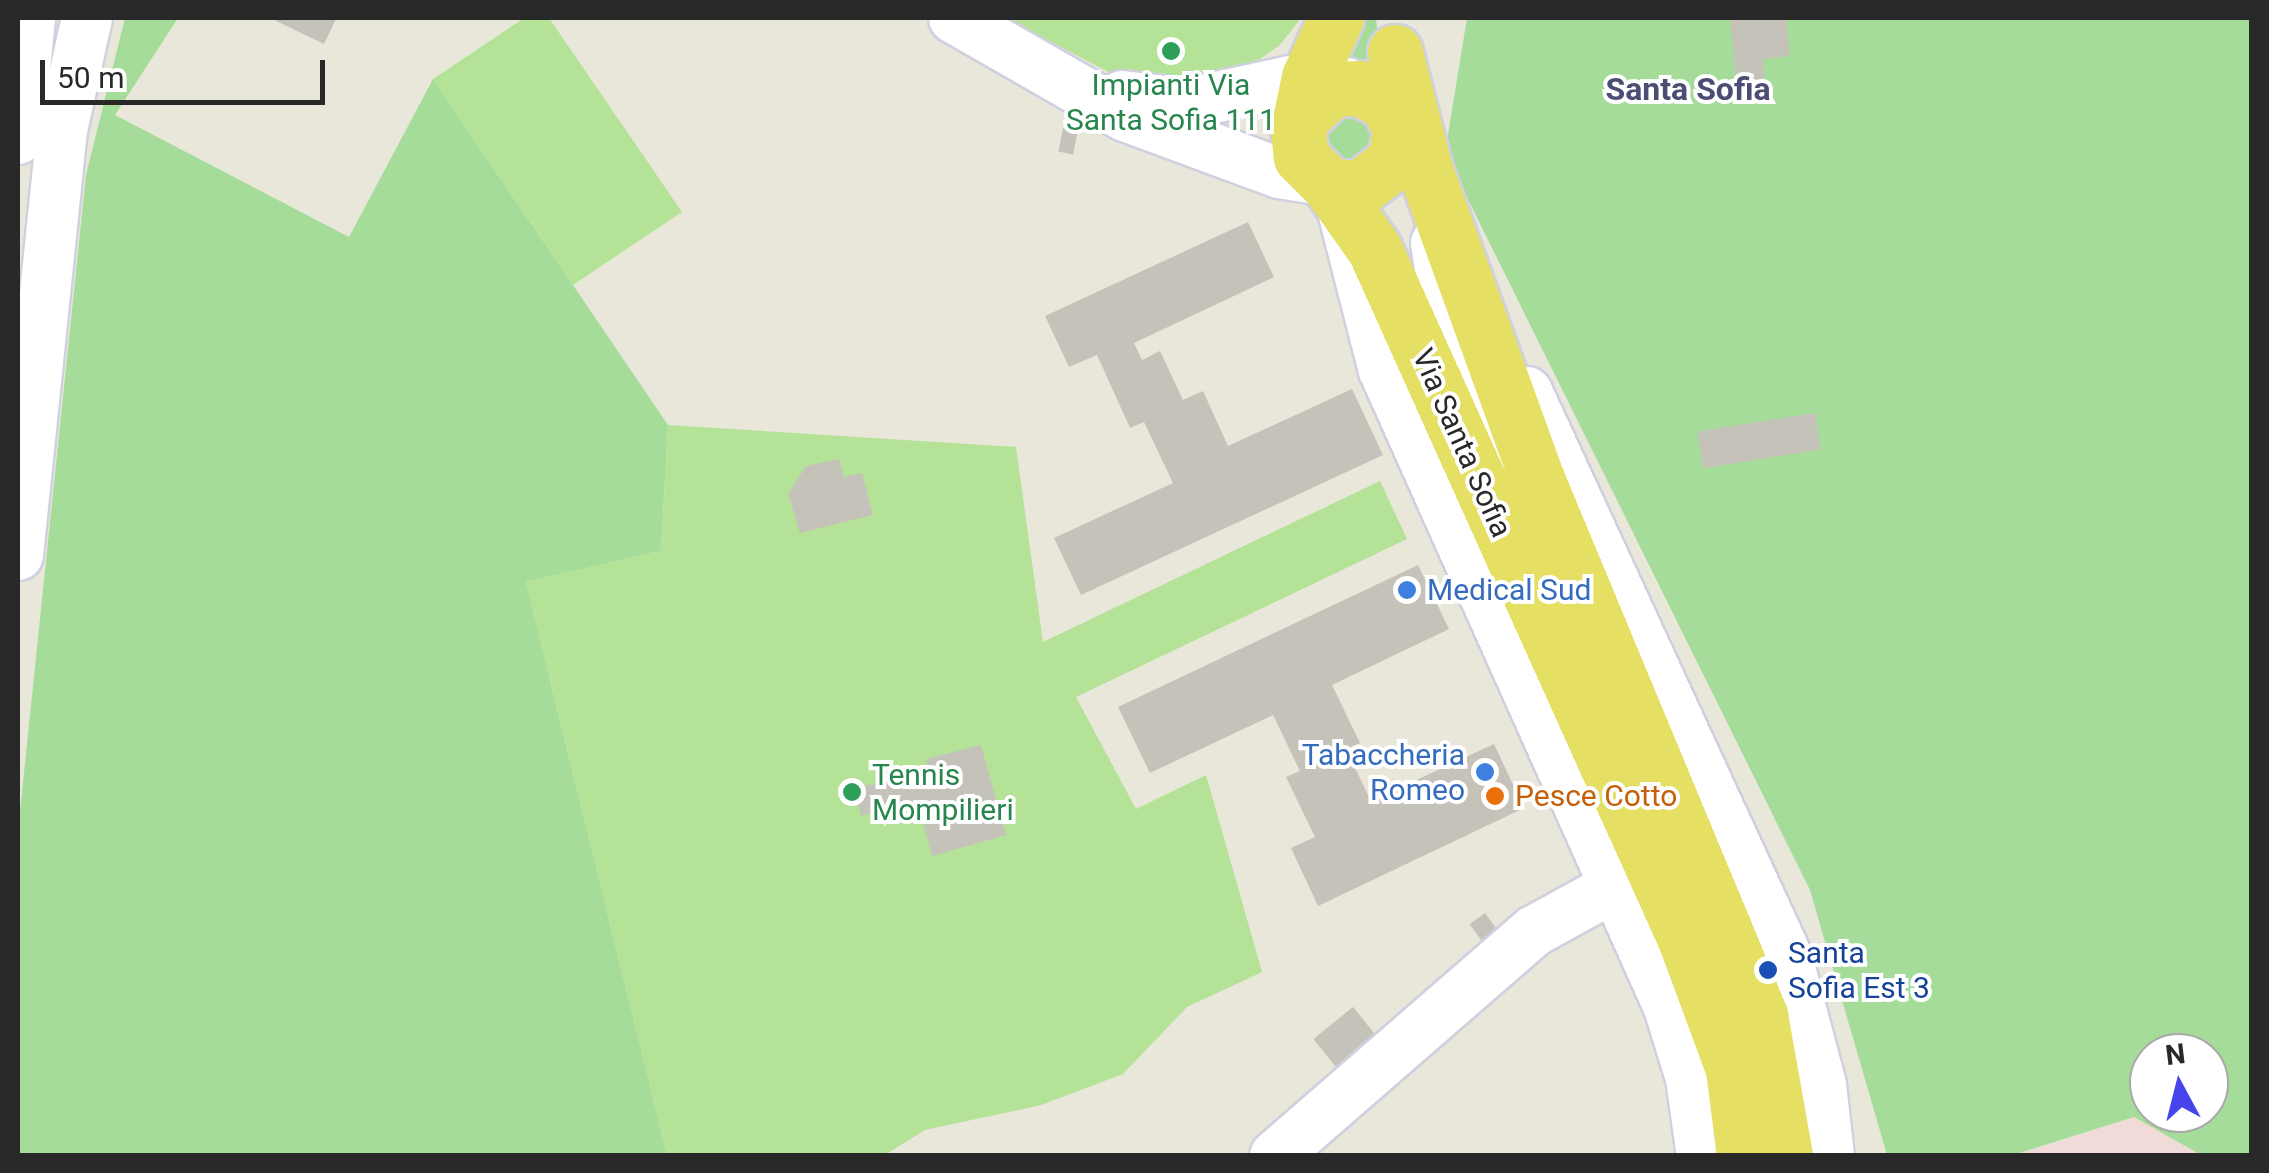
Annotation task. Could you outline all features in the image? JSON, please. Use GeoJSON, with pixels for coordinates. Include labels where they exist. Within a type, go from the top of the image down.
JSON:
{"type":"FeatureCollection","features":[{"type":"Feature","properties":{"kind":"main road"},"geometry":{"type":"LineString","coordinates":[[1330,189],[1374,182],[1395,161],[1356,84]]}},
{"type":"Feature","properties":{"kind":"main road","name":"Via Santa Sofia"},"geometry":{"type":"LineString","coordinates":[[1744,1156],[1732,1070],[1692,954],[1375,250],[1297,144],[1356,84],[1464,272],[1537,479],[1760,1015],[1786,1156]]}},
{"type":"Feature","properties":{"kind":"street"},"geometry":{"type":"LineString","coordinates":[[18,556],[37,77],[30,18]]}},
{"type":"Feature","properties":{"kind":"street"},"geometry":{"type":"LineString","coordinates":[[18,139],[37,77],[87,18]]}},
{"type":"Feature","properties":{"kind":"street"},"geometry":{"type":"LineString","coordinates":[[954,18],[1069,79],[1125,116],[1330,189],[1384,370],[1681,1042],[1702,1156]]}},
{"type":"Feature","properties":{"kind":"street"},"geometry":{"type":"LineString","coordinates":[[1069,79],[1126,97],[1186,104],[1356,84],[1481,422],[1723,977],[1752,1065],[1764,1156]]}},
{"type":"Feature","properties":{"kind":"street"},"geometry":{"type":"LineString","coordinates":[[1464,272],[1540,416],[1774,926],[1812,1047],[1829,1156]]}},
{"type":"Feature","properties":{"kind":"street"},"geometry":{"type":"LineString","coordinates":[[1275,1156],[1534,931],[1614,887]]}},
{"type":"Feature","properties":{"kind":"shaded area"},"geometry":{"type":"Polygon","coordinates":[[[2129,1119],[2129,1133],[2162,1133],[2201,1155],[2013,1156],[2129,1119]]]}},
{"type":"Feature","properties":{"kind":"green space"},"geometry":{"type":"Polygon","coordinates":[[[125,18],[178,18],[115,115],[349,237],[433,79],[668,425],[661,551],[526,582],[667,1155],[18,1156],[18,831],[86,175],[125,18]]]}},
{"type":"Feature","properties":{"kind":"green space"},"geometry":{"type":"Polygon","coordinates":[[[524,18],[549,18],[682,212],[573,285],[433,79],[524,18]]]}},
{"type":"Feature","properties":{"kind":"green space","name":"Impianti Via Santa Sofia 111"},"geometry":{"type":"Polygon","coordinates":[[[1005,18],[1301,18],[1280,45],[1250,66],[1210,79],[1126,81],[1005,18]]]}},
{"type":"Feature","properties":{"kind":"green space"},"geometry":{"type":"Polygon","coordinates":[[[1360,18],[1376,18],[1381,69],[1338,60],[1360,18]]]}},
{"type":"Feature","properties":{"kind":"green space"},"geometry":{"type":"Polygon","coordinates":[[[1467,18],[2251,18],[2251,1155],[2201,1155],[2162,1133],[2229,1133],[2229,1033],[2129,1033],[2129,1119],[2013,1155],[1887,1155],[1810,890],[1445,153],[1467,18]]]}},
{"type":"Feature","properties":{"kind":"green space"},"geometry":{"type":"Polygon","coordinates":[[[1327,113],[1375,116],[1376,159],[1331,167],[1319,122],[1327,113]]]}},
{"type":"Feature","properties":{"kind":"green space","name":"Tennis Mompilieri"},"geometry":{"type":"Polygon","coordinates":[[[668,425],[1016,447],[1043,642],[1380,481],[1407,539],[1076,697],[1136,809],[1206,775],[1262,972],[1187,1007],[1123,1074],[1041,1105],[925,1130],[883,1156],[667,1155],[526,582],[661,551],[668,425]]]}},
{"type":"Feature","properties":{"kind":"building"},"geometry":{"type":"Polygon","coordinates":[[[270,18],[333,18],[336,19],[324,44],[270,18]]]}},
{"type":"Feature","properties":{"kind":"building"},"geometry":{"type":"Polygon","coordinates":[[[1730,18],[1786,18],[1790,56],[1763,59],[1766,97],[1738,100],[1730,18]]]}},
{"type":"Feature","properties":{"kind":"building"},"geometry":{"type":"Polygon","coordinates":[[[1063,128],[1078,131],[1073,154],[1058,152],[1063,128]]]}},
{"type":"Feature","properties":{"kind":"building"},"geometry":{"type":"Polygon","coordinates":[[[1248,222],[1274,277],[1134,343],[1142,360],[1160,351],[1183,400],[1203,391],[1228,446],[1352,389],[1383,455],[1081,595],[1054,538],[1173,483],[1144,422],[1130,428],[1097,355],[1069,367],[1045,316],[1248,222]]]}},
{"type":"Feature","properties":{"kind":"building"},"geometry":{"type":"Polygon","coordinates":[[[1815,413],[1821,450],[1703,468],[1697,432],[1815,413]]]}},
{"type":"Feature","properties":{"kind":"building"},"geometry":{"type":"Polygon","coordinates":[[[839,459],[844,477],[862,473],[873,515],[800,533],[788,494],[806,466],[839,459]]]}},
{"type":"Feature","properties":{"kind":"building"},"geometry":{"type":"Polygon","coordinates":[[[1418,565],[1449,629],[1332,685],[1360,743],[1346,749],[1371,801],[1494,744],[1524,808],[1318,906],[1291,848],[1315,837],[1286,777],[1300,771],[1273,715],[1150,773],[1118,707],[1418,565]]]}},
{"type":"Feature","properties":{"kind":"building"},"geometry":{"type":"Polygon","coordinates":[[[981,745],[1006,835],[932,856],[917,801],[861,816],[854,789],[928,768],[926,759],[981,745]]]}},
{"type":"Feature","properties":{"kind":"building"},"geometry":{"type":"Polygon","coordinates":[[[1485,913],[1504,939],[1488,950],[1470,924],[1485,913]]]}},
{"type":"Feature","properties":{"kind":"building"},"geometry":{"type":"Polygon","coordinates":[[[1353,1007],[1384,1045],[1344,1077],[1313,1039],[1353,1007]]]}},
{"type":"Feature","properties":{"kind":"place","name":"Impianti Via Santa Sofia 111"},"geometry":{"type":"Point","coordinates":[1171,51]}},
{"type":"Feature","properties":{"kind":"place","name":"Medical Sud"},"geometry":{"type":"Point","coordinates":[1407,590]}},
{"type":"Feature","properties":{"kind":"place","name":"Tabaccheria Romeo"},"geometry":{"type":"Point","coordinates":[1485,772]}},
{"type":"Feature","properties":{"kind":"place","name":"Tennis Mompilieri"},"geometry":{"type":"Point","coordinates":[852,792]}},
{"type":"Feature","properties":{"kind":"place","name":"Pesce Cotto"},"geometry":{"type":"Point","coordinates":[1495,796]}},
{"type":"Feature","properties":{"kind":"place","name":"Santa Sofia Est 3"},"geometry":{"type":"Point","coordinates":[1768,970]}},
{"type":"Feature","properties":{"kind":"district","name":"Santa Sofia"},"geometry":{"type":"Point","coordinates":[1688,89]}}]}
